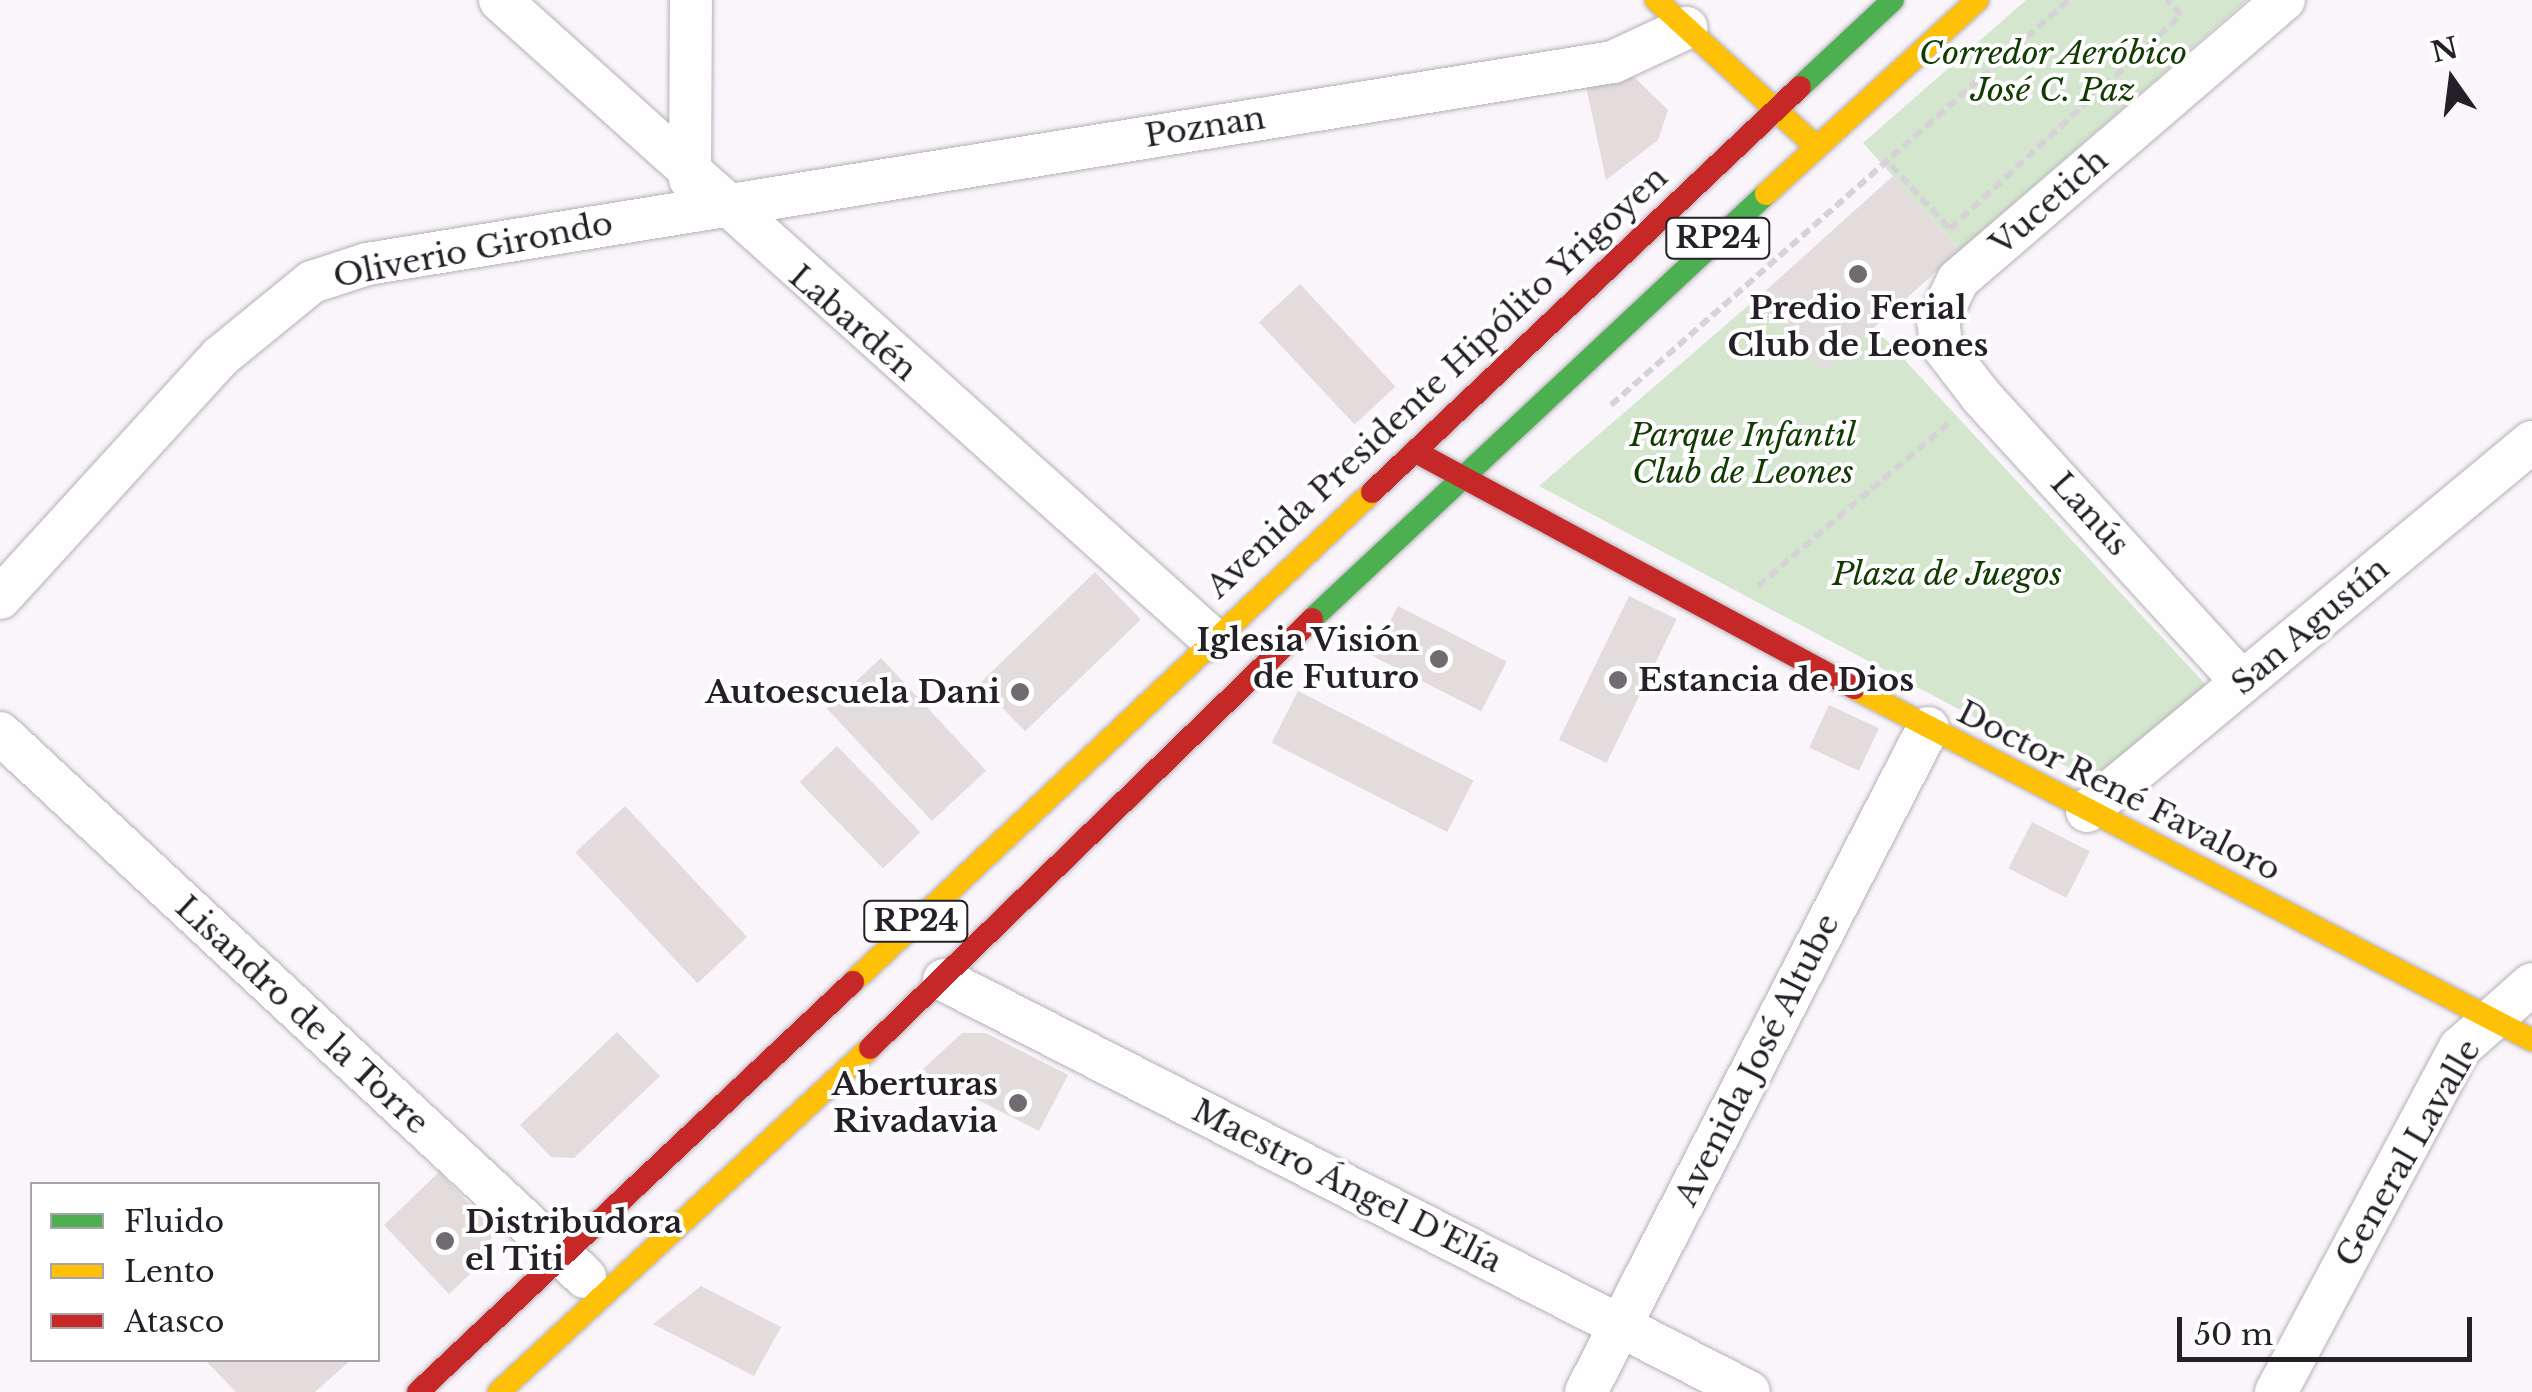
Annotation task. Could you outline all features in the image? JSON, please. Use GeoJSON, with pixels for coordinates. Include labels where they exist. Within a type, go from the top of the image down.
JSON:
{"type":"FeatureCollection","features":[{"type":"Feature","properties":{"kind":"main road","name":"Avenida Presidente Hipólito Yrigoyen"},"geometry":{"type":"LineString","coordinates":[[418,1392],[1212,639],[1416,452],[1773,106],[1894,0]]}},
{"type":"Feature","properties":{"kind":"main road","name":"RP24"},"geometry":{"type":"LineString","coordinates":[[499,1392],[944,980],[1457,477],[1978,0]]}},
{"type":"Feature","properties":{"kind":"main road"},"geometry":{"type":"LineString","coordinates":[[1683,9],[1773,106],[1817,147]]}},
{"type":"Feature","properties":{"kind":"main road","name":"Doctor René Favaloro"},"geometry":{"type":"LineString","coordinates":[[1416,452],[1719,620],[2532,1040]]}},
{"type":"Feature","properties":{"kind":"street","name":"Labardén"},"geometry":{"type":"LineString","coordinates":[[500,0],[704,192],[1212,639]]}},
{"type":"Feature","properties":{"kind":"street"},"geometry":{"type":"LineString","coordinates":[[691,0],[704,192]]}},
{"type":"Feature","properties":{"kind":"street","name":"Vucetich"},"geometry":{"type":"LineString","coordinates":[[1941,344],[1942,300],[1958,280],[2284,0]]}},
{"type":"Feature","properties":{"kind":"street","name":"Poznan"},"geometry":{"type":"LineString","coordinates":[[704,192],[1612,62],[1683,9]]}},
{"type":"Feature","properties":{"kind":"street","name":"Oliverio Girondo"},"geometry":{"type":"LineString","coordinates":[[0,598],[220,357],[312,282],[367,264],[704,192]]}},
{"type":"Feature","properties":{"kind":"street","name":"Lanús"},"geometry":{"type":"LineString","coordinates":[[1941,344],[1981,396],[2242,682]]}},
{"type":"Feature","properties":{"kind":"street","name":"San Agustín"},"geometry":{"type":"LineString","coordinates":[[2087,811],[2532,442]]}},
{"type":"Feature","properties":{"kind":"street","name":"Avenida José Altube"},"geometry":{"type":"LineString","coordinates":[[1586,1392],[1928,728]]}},
{"type":"Feature","properties":{"kind":"street","name":"Lisandro de la Torre"},"geometry":{"type":"LineString","coordinates":[[0,733],[604,1296]]}},
{"type":"Feature","properties":{"kind":"street","name":"Maestro Ángel D'Elía"},"geometry":{"type":"LineString","coordinates":[[944,980],[1749,1392]]}},
{"type":"Feature","properties":{"kind":"street","name":"General Lavalle"},"geometry":{"type":"LineString","coordinates":[[2276,1392],[2460,1048],[2489,1018],[2532,984]]}},
{"type":"Feature","properties":{"kind":"path"},"geometry":{"type":"LineString","coordinates":[[1602,413],[1891,165],[2069,0]]}},
{"type":"Feature","properties":{"kind":"path"},"geometry":{"type":"LineString","coordinates":[[1891,165],[1950,229],[2181,15],[2167,0]]}},
{"type":"Feature","properties":{"kind":"path"},"geometry":{"type":"LineString","coordinates":[[1719,620],[1981,396]]}},
{"type":"Feature","properties":{"kind":"green space","name":"Corredor Aeróbico José C. Paz"},"geometry":{"type":"Polygon","coordinates":[[[2026,0],[2247,0],[1960,250],[1863,143],[2026,0]]]}},
{"type":"Feature","properties":{"kind":"green space"},"geometry":{"type":"Polygon","coordinates":[[[1757,298],[1823,371],[1874,327],[2209,688],[2090,779],[1539,486],[1757,298]]]}},
{"type":"Feature","properties":{"kind":"building"},"geometry":{"type":"Polygon","coordinates":[[[1633,76],[1668,110],[1658,140],[1606,180],[1586,86],[1633,76]]]}},
{"type":"Feature","properties":{"kind":"building","name":"Predio Ferial Club de Leones"},"geometry":{"type":"Polygon","coordinates":[[[1893,176],[1960,250],[1824,373],[1757,298],[1893,176]]]}},
{"type":"Feature","properties":{"kind":"building"},"geometry":{"type":"Polygon","coordinates":[[[1300,284],[1395,386],[1355,425],[1259,322],[1300,284]]]}},
{"type":"Feature","properties":{"kind":"building"},"geometry":{"type":"Polygon","coordinates":[[[1095,572],[1141,619],[1025,731],[979,684],[1095,572]]]}},
{"type":"Feature","properties":{"kind":"building","name":"Estancia de Dios"},"geometry":{"type":"Polygon","coordinates":[[[1629,596],[1677,619],[1606,763],[1559,740],[1629,596]]]}},
{"type":"Feature","properties":{"kind":"building","name":"Iglesia Visión de Futuro"},"geometry":{"type":"Polygon","coordinates":[[[1398,606],[1507,661],[1481,711],[1373,656],[1398,606]]]}},
{"type":"Feature","properties":{"kind":"building"},"geometry":{"type":"Polygon","coordinates":[[[881,658],[986,771],[932,821],[827,708],[881,658]]]}},
{"type":"Feature","properties":{"kind":"building"},"geometry":{"type":"Polygon","coordinates":[[[1298,691],[1474,780],[1447,832],[1272,743],[1298,691]]]}},
{"type":"Feature","properties":{"kind":"building"},"geometry":{"type":"Polygon","coordinates":[[[1829,705],[1879,728],[1859,771],[1809,748],[1829,705]]]}},
{"type":"Feature","properties":{"kind":"building"},"geometry":{"type":"Polygon","coordinates":[[[837,746],[920,832],[883,868],[800,782],[837,746]]]}},
{"type":"Feature","properties":{"kind":"building"},"geometry":{"type":"Polygon","coordinates":[[[625,806],[747,937],[697,983],[575,852],[625,806]]]}},
{"type":"Feature","properties":{"kind":"building"},"geometry":{"type":"Polygon","coordinates":[[[2032,822],[2090,852],[2066,898],[2008,868],[2032,822]]]}},
{"type":"Feature","properties":{"kind":"building"},"geometry":{"type":"Polygon","coordinates":[[[617,1032],[660,1076],[574,1158],[551,1157],[520,1125],[617,1032]]]}},
{"type":"Feature","properties":{"kind":"building","name":"Aberturas Rivadavia"},"geometry":{"type":"Polygon","coordinates":[[[962,1033],[986,1033],[1068,1075],[1039,1131],[921,1071],[962,1033]]]}},
{"type":"Feature","properties":{"kind":"building","name":"Distribudora el Titi"},"geometry":{"type":"Polygon","coordinates":[[[439,1172],[491,1227],[491,1254],[449,1294],[384,1225],[439,1172]]]}},
{"type":"Feature","properties":{"kind":"building"},"geometry":{"type":"Polygon","coordinates":[[[701,1286],[781,1327],[754,1376],[653,1324],[701,1286]]]}},
{"type":"Feature","properties":{"kind":"building"},"geometry":{"type":"Polygon","coordinates":[[[207,1362],[349,1362],[315,1392],[236,1392],[207,1362]]]}},
{"type":"Feature","properties":{"kind":"traffic: fast"},"geometry":{"type":"LineString","coordinates":[[1800,87],[1893,0]]}},
{"type":"Feature","properties":{"kind":"traffic: fast"},"geometry":{"type":"LineString","coordinates":[[1312,619],[1766,194]]}},
{"type":"Feature","properties":{"kind":"traffic: slow"},"geometry":{"type":"LineString","coordinates":[[1656,0],[1811,142]]}},
{"type":"Feature","properties":{"kind":"traffic: slow"},"geometry":{"type":"LineString","coordinates":[[1766,194],[1978,0]]}},
{"type":"Feature","properties":{"kind":"traffic: slow"},"geometry":{"type":"LineString","coordinates":[[853,982],[1372,492]]}},
{"type":"Feature","properties":{"kind":"traffic: slow"},"geometry":{"type":"LineString","coordinates":[[1854,688],[2532,1040]]}},
{"type":"Feature","properties":{"kind":"traffic: slow"},"geometry":{"type":"LineString","coordinates":[[499,1392],[870,1048]]}},
{"type":"Feature","properties":{"kind":"traffic: jam"},"geometry":{"type":"LineString","coordinates":[[1372,492],[1800,87]]}},
{"type":"Feature","properties":{"kind":"traffic: jam"},"geometry":{"type":"LineString","coordinates":[[1416,452],[1854,688]]}},
{"type":"Feature","properties":{"kind":"traffic: jam"},"geometry":{"type":"LineString","coordinates":[[870,1048],[1312,619]]}},
{"type":"Feature","properties":{"kind":"traffic: jam"},"geometry":{"type":"LineString","coordinates":[[418,1392],[853,982]]}},
{"type":"Feature","properties":{"kind":"place","name":"Predio Ferial Club de Leones"},"geometry":{"type":"Point","coordinates":[1858,274]}},
{"type":"Feature","properties":{"kind":"place","name":"Iglesia Visión de Futuro"},"geometry":{"type":"Point","coordinates":[1439,659]}},
{"type":"Feature","properties":{"kind":"place","name":"Estancia de Dios"},"geometry":{"type":"Point","coordinates":[1618,680]}},
{"type":"Feature","properties":{"kind":"place","name":"Autoescuela Dani"},"geometry":{"type":"Point","coordinates":[1020,692]}},
{"type":"Feature","properties":{"kind":"place","name":"Aberturas Rivadavia"},"geometry":{"type":"Point","coordinates":[1018,1103]}},
{"type":"Feature","properties":{"kind":"place","name":"Distribudora el Titi"},"geometry":{"type":"Point","coordinates":[445,1241]}},
{"type":"Feature","properties":{"kind":"park label","name":"Parque Infantil Club de Leones"},"geometry":{"type":"Point","coordinates":[1743,454]}},
{"type":"Feature","properties":{"kind":"park label","name":"Plaza de Juegos"},"geometry":{"type":"Point","coordinates":[1947,574]}}]}
